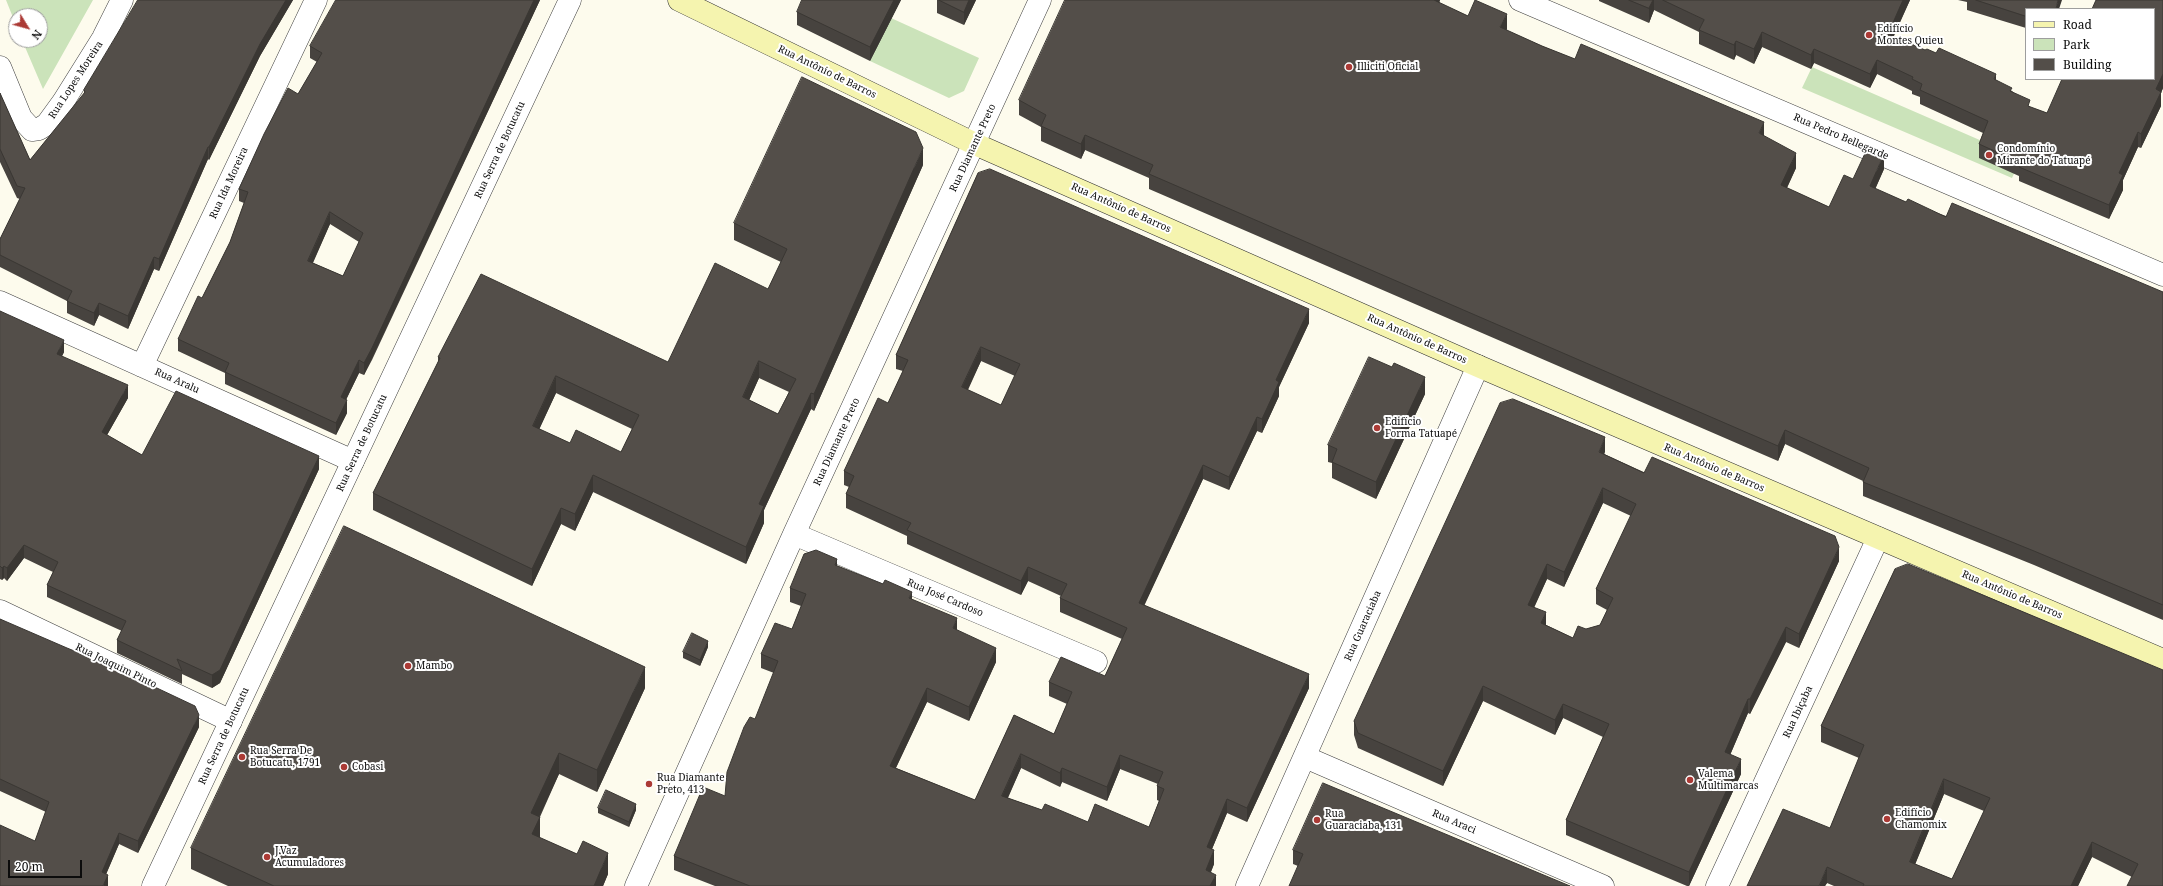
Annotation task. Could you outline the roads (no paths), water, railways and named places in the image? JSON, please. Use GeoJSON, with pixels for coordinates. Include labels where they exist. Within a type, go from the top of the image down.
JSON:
{"type":"FeatureCollection","features":[{"type":"Feature","properties":{"kind":"main road","name":"Rua Antônio de Barros"},"geometry":{"type":"LineString","coordinates":[[679,0],[975,144],[1478,366],[2163,660]]}},
{"type":"Feature","properties":{"kind":"street","name":"Rua Lopes Moreira"},"geometry":{"type":"LineString","coordinates":[[0,67],[21,118],[32,130],[39,129],[47,124],[63,102],[103,38],[122,0]]}},
{"type":"Feature","properties":{"kind":"street","name":"Rua Ida Moreira"},"geometry":{"type":"LineString","coordinates":[[142,366],[316,0]]}},
{"type":"Feature","properties":{"kind":"street","name":"Rua Serra de Botucatu"},"geometry":{"type":"LineString","coordinates":[[153,886],[570,0]]}},
{"type":"Feature","properties":{"kind":"street","name":"Rua Diamante Preto"},"geometry":{"type":"LineString","coordinates":[[636,886],[794,534],[975,144],[1040,0]]}},
{"type":"Feature","properties":{"kind":"street","name":"Rua Pedro Bellegarde"},"geometry":{"type":"LineString","coordinates":[[1520,0],[2163,275]]}},
{"type":"Feature","properties":{"kind":"street","name":"Rua Aralu"},"geometry":{"type":"LineString","coordinates":[[0,302],[353,461]]}},
{"type":"Feature","properties":{"kind":"street","name":"Rua Guaraciaba"},"geometry":{"type":"LineString","coordinates":[[1247,886],[1478,366]]}},
{"type":"Feature","properties":{"kind":"street","name":"Rua José Cardoso"},"geometry":{"type":"LineString","coordinates":[[794,534],[1096,662]]}},
{"type":"Feature","properties":{"kind":"street","name":"Rua Ibiçaba"},"geometry":{"type":"LineString","coordinates":[[1717,886],[1878,538]]}},
{"type":"Feature","properties":{"kind":"street","name":"Rua Joaquim Pinto"},"geometry":{"type":"LineString","coordinates":[[0,611],[231,721]]}},
{"type":"Feature","properties":{"kind":"street","name":"Rua Araci"},"geometry":{"type":"LineString","coordinates":[[1305,757],[1603,886]]}},
{"type":"Feature","properties":{"kind":"place","name":"Edifício Montes Quieu"},"geometry":{"type":"Point","coordinates":[1869,35]}},
{"type":"Feature","properties":{"kind":"place","name":"Illiciti Oficial"},"geometry":{"type":"Point","coordinates":[1349,67]}},
{"type":"Feature","properties":{"kind":"place","name":"Condomínio Mirante do Tatuapé"},"geometry":{"type":"Point","coordinates":[1989,155]}},
{"type":"Feature","properties":{"kind":"place","name":"Edifício Forma Tatuapé"},"geometry":{"type":"Point","coordinates":[1377,428]}},
{"type":"Feature","properties":{"kind":"place","name":"Mambo"},"geometry":{"type":"Point","coordinates":[408,666]}},
{"type":"Feature","properties":{"kind":"place","name":"Rua Serra De Botucatu, 1791"},"geometry":{"type":"Point","coordinates":[242,757]}},
{"type":"Feature","properties":{"kind":"place","name":"Cobasi"},"geometry":{"type":"Point","coordinates":[344,767]}},
{"type":"Feature","properties":{"kind":"place","name":"Valema Multimarcas"},"geometry":{"type":"Point","coordinates":[1690,780]}},
{"type":"Feature","properties":{"kind":"place","name":"Rua Diamante Preto, 413"},"geometry":{"type":"Point","coordinates":[649,784]}},
{"type":"Feature","properties":{"kind":"place","name":"Edifício Chamomix"},"geometry":{"type":"Point","coordinates":[1887,819]}},
{"type":"Feature","properties":{"kind":"place","name":"Rua Guaraciaba, 131"},"geometry":{"type":"Point","coordinates":[1317,820]}},
{"type":"Feature","properties":{"kind":"place","name":"J.Vaz Acumuladores"},"geometry":{"type":"Point","coordinates":[267,857]}}]}
